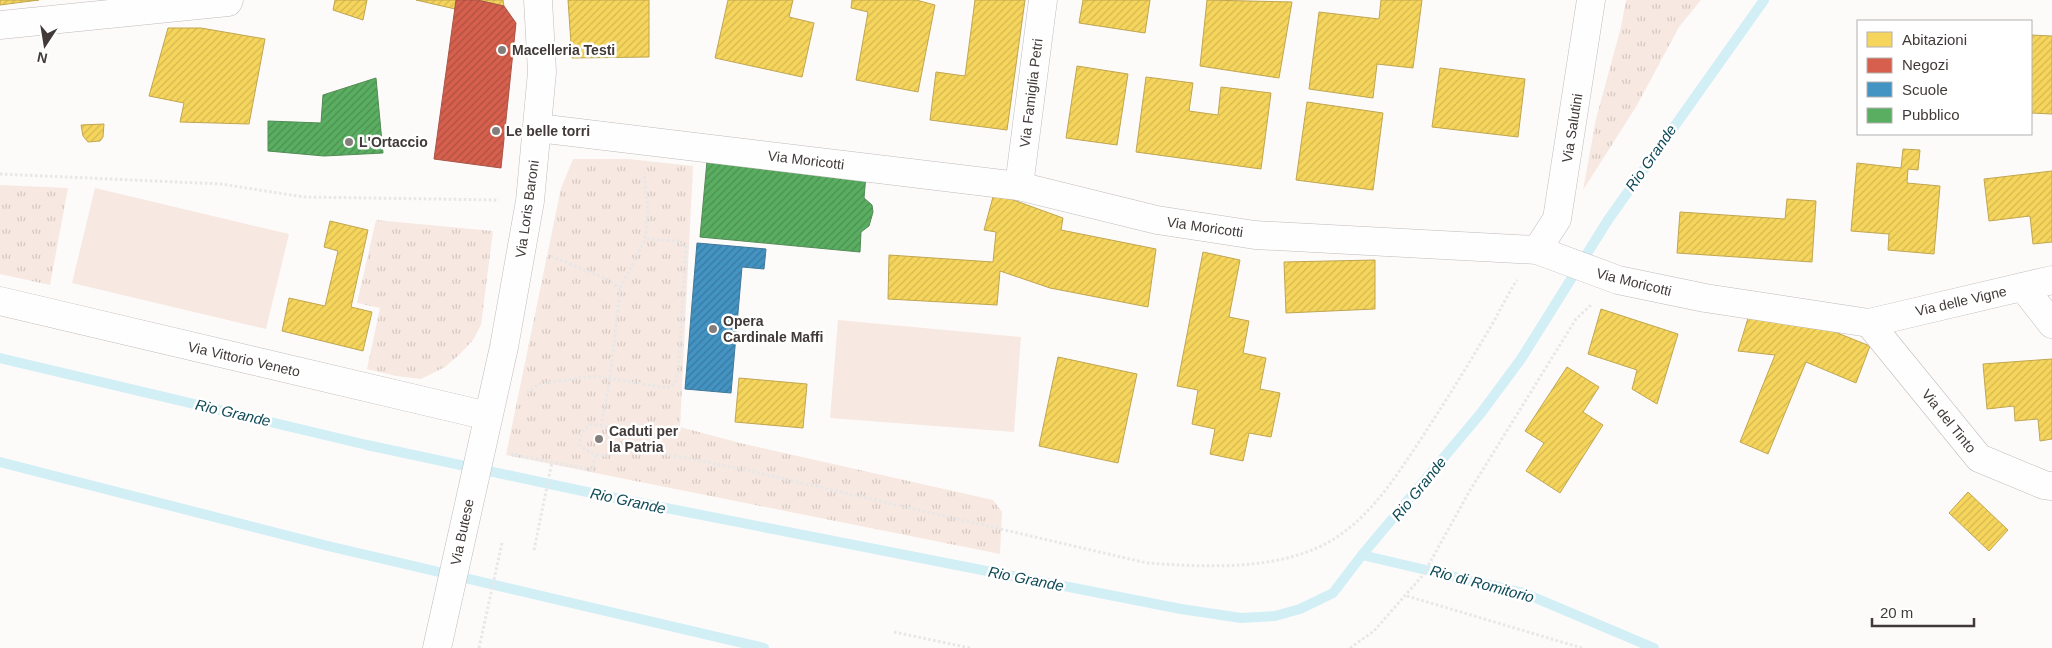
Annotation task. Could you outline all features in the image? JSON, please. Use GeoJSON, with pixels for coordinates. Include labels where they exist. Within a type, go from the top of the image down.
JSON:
{"type":"FeatureCollection","features":[{"type":"Feature","properties":{"kind":"street"},"geometry":{"type":"LineString","coordinates":[[0,25],[228,2],[229,0]]}},
{"type":"Feature","properties":{"kind":"street","name":"Via Loris Baroni"},"geometry":{"type":"LineString","coordinates":[[488,416],[504,347],[530,201],[542,72],[538,0]]}},
{"type":"Feature","properties":{"kind":"street","name":"Via Famiglia Petri"},"geometry":{"type":"LineString","coordinates":[[1020,186],[1043,0]]}},
{"type":"Feature","properties":{"kind":"street","name":"Via Salutini"},"geometry":{"type":"LineString","coordinates":[[1543,253],[1557,219],[1591,0]]}},
{"type":"Feature","properties":{"kind":"street","name":"Via Moricotti"},"geometry":{"type":"LineString","coordinates":[[538,128],[1020,186],[1157,220],[1255,235],[1543,253],[1613,279],[1705,298],[1869,323]]}},
{"type":"Feature","properties":{"kind":"street","name":"Via delle Vigne"},"geometry":{"type":"LineString","coordinates":[[1869,323],[2052,280]]}},
{"type":"Feature","properties":{"kind":"street"},"geometry":{"type":"LineString","coordinates":[[2023,287],[2052,324]]}},
{"type":"Feature","properties":{"kind":"street","name":"Via Vittorio Veneto"},"geometry":{"type":"LineString","coordinates":[[0,301],[488,416]]}},
{"type":"Feature","properties":{"kind":"street","name":"Via del Tinto"},"geometry":{"type":"LineString","coordinates":[[1869,323],[1979,458],[2044,485],[2052,486]]}},
{"type":"Feature","properties":{"kind":"street","name":"Via Butese"},"geometry":{"type":"LineString","coordinates":[[437,648],[488,416]]}},
{"type":"Feature","properties":{"kind":"path"},"geometry":{"type":"LineString","coordinates":[[600,426],[610,378],[620,289],[646,239],[648,214],[644,177],[647,140]]}},
{"type":"Feature","properties":{"kind":"path"},"geometry":{"type":"LineString","coordinates":[[0,174],[221,184],[304,197],[530,201]]}},
{"type":"Feature","properties":{"kind":"path"},"geometry":{"type":"LineString","coordinates":[[525,394],[539,384],[595,376],[667,388],[675,384],[678,374],[686,247],[679,241],[646,239]]}},
{"type":"Feature","properties":{"kind":"path"},"geometry":{"type":"LineString","coordinates":[[522,247],[561,259],[607,280],[620,289]]}},
{"type":"Feature","properties":{"kind":"path"},"geometry":{"type":"LineString","coordinates":[[620,445],[756,473],[1147,563],[1197,566],[1254,565],[1325,544],[1358,521],[1391,484],[1468,365],[1514,284],[1543,253]]}},
{"type":"Feature","properties":{"kind":"path"},"geometry":{"type":"LineString","coordinates":[[1350,648],[1374,631],[1407,596],[1423,575],[1469,492],[1576,319],[1613,279]]}},
{"type":"Feature","properties":{"kind":"path"},"geometry":{"type":"LineString","coordinates":[[590,424],[620,433],[620,445],[618,452],[611,455],[596,454],[584,450],[580,446],[580,438],[584,427],[590,424]]}},
{"type":"Feature","properties":{"kind":"path"},"geometry":{"type":"LineString","coordinates":[[512,447],[510,454],[592,470],[596,454]]}},
{"type":"Feature","properties":{"kind":"path"},"geometry":{"type":"LineString","coordinates":[[534,550],[552,462]]}},
{"type":"Feature","properties":{"kind":"path"},"geometry":{"type":"LineString","coordinates":[[479,648],[502,543]]}},
{"type":"Feature","properties":{"kind":"path"},"geometry":{"type":"LineString","coordinates":[[1407,596],[1582,648]]}},
{"type":"Feature","properties":{"kind":"path"},"geometry":{"type":"LineString","coordinates":[[894,632],[970,648]]}},
{"type":"Feature","properties":{"kind":"green space"},"geometry":{"type":"Polygon","coordinates":[[[1626,0],[1701,0],[1679,27],[1636,107],[1583,190],[1596,119],[1621,27],[1626,0]]]}},
{"type":"Feature","properties":{"kind":"green space"},"geometry":{"type":"Polygon","coordinates":[[[573,159],[629,159],[693,166],[680,427],[740,443],[993,500],[1002,512],[1000,554],[506,455],[561,188],[573,159]]]}},
{"type":"Feature","properties":{"kind":"green space"},"geometry":{"type":"Polygon","coordinates":[[[0,185],[68,188],[50,285],[0,274],[0,185]]]}},
{"type":"Feature","properties":{"kind":"green space"},"geometry":{"type":"Polygon","coordinates":[[[95,188],[289,234],[266,329],[72,283],[95,188]]]}},
{"type":"Feature","properties":{"kind":"green space"},"geometry":{"type":"Polygon","coordinates":[[[376,220],[493,231],[481,325],[473,340],[461,353],[445,367],[421,379],[396,376],[367,369],[380,308],[357,303],[376,220]]]}},
{"type":"Feature","properties":{"kind":"green space"},"geometry":{"type":"Polygon","coordinates":[[[838,320],[1021,337],[1014,432],[830,418],[838,320]]]}},
{"type":"Feature","properties":{"kind":"building: Abitazioni"},"geometry":{"type":"Polygon","coordinates":[[[0,0],[39,0],[0,5],[0,0]]]}},
{"type":"Feature","properties":{"kind":"building: Abitazioni"},"geometry":{"type":"Polygon","coordinates":[[[335,0],[367,0],[363,20],[333,10],[335,0]]]}},
{"type":"Feature","properties":{"kind":"building: Abitazioni"},"geometry":{"type":"Polygon","coordinates":[[[416,0],[456,0],[455,9],[416,0]]]}},
{"type":"Feature","properties":{"kind":"building: Abitazioni"},"geometry":{"type":"Polygon","coordinates":[[[477,0],[503,0],[504,6],[477,0]]]}},
{"type":"Feature","properties":{"kind":"building: Abitazioni"},"geometry":{"type":"Polygon","coordinates":[[[568,0],[649,0],[649,57],[572,58],[568,0]]]}},
{"type":"Feature","properties":{"kind":"building: Abitazioni"},"geometry":{"type":"Polygon","coordinates":[[[728,0],[793,0],[789,17],[814,23],[802,77],[715,58],[728,0]]]}},
{"type":"Feature","properties":{"kind":"building: Abitazioni"},"geometry":{"type":"Polygon","coordinates":[[[852,0],[916,0],[935,5],[918,92],[856,80],[868,12],[851,8],[852,0]]]}},
{"type":"Feature","properties":{"kind":"building: Abitazioni"},"geometry":{"type":"Polygon","coordinates":[[[975,0],[1025,0],[1007,130],[930,120],[936,72],[965,76],[975,0]]]}},
{"type":"Feature","properties":{"kind":"building: Abitazioni"},"geometry":{"type":"Polygon","coordinates":[[[1083,0],[1150,0],[1145,33],[1079,23],[1083,0]]]}},
{"type":"Feature","properties":{"kind":"building: Abitazioni"},"geometry":{"type":"Polygon","coordinates":[[[1207,0],[1292,2],[1279,78],[1200,66],[1207,0]]]}},
{"type":"Feature","properties":{"kind":"building: Abitazioni"},"geometry":{"type":"Polygon","coordinates":[[[1381,0],[1422,0],[1413,68],[1377,64],[1373,98],[1309,89],[1319,12],[1379,19],[1381,0]]]}},
{"type":"Feature","properties":{"kind":"building: Abitazioni"},"geometry":{"type":"Polygon","coordinates":[[[168,28],[201,28],[265,39],[249,124],[180,122],[184,103],[149,96],[168,28]]]}},
{"type":"Feature","properties":{"kind":"building: Abitazioni"},"geometry":{"type":"Polygon","coordinates":[[[2032,35],[2052,36],[2052,114],[2032,113],[2032,35]]]}},
{"type":"Feature","properties":{"kind":"building: Abitazioni"},"geometry":{"type":"Polygon","coordinates":[[[1077,66],[1128,74],[1117,145],[1066,138],[1077,66]]]}},
{"type":"Feature","properties":{"kind":"building: Abitazioni"},"geometry":{"type":"Polygon","coordinates":[[[1440,68],[1525,79],[1518,137],[1432,127],[1440,68]]]}},
{"type":"Feature","properties":{"kind":"building: Abitazioni"},"geometry":{"type":"Polygon","coordinates":[[[1146,77],[1193,83],[1189,111],[1218,115],[1221,87],[1271,93],[1261,169],[1136,152],[1146,77]]]}},
{"type":"Feature","properties":{"kind":"building: Abitazioni"},"geometry":{"type":"Polygon","coordinates":[[[1307,102],[1383,113],[1373,190],[1296,180],[1307,102]]]}},
{"type":"Feature","properties":{"kind":"building: Abitazioni"},"geometry":{"type":"Polygon","coordinates":[[[104,124],[103,137],[100,141],[88,142],[83,136],[81,125],[104,124]]]}},
{"type":"Feature","properties":{"kind":"building: Abitazioni"},"geometry":{"type":"Polygon","coordinates":[[[1903,149],[1920,150],[1918,170],[1908,169],[1907,183],[1940,186],[1934,254],[1888,250],[1889,234],[1851,231],[1857,163],[1901,168],[1903,149]]]}},
{"type":"Feature","properties":{"kind":"building: Abitazioni"},"geometry":{"type":"Polygon","coordinates":[[[2052,171],[2052,242],[2033,244],[2030,216],[1989,221],[1984,179],[2052,171]]]}},
{"type":"Feature","properties":{"kind":"building: Abitazioni"},"geometry":{"type":"Polygon","coordinates":[[[994,193],[1063,218],[1061,230],[1156,249],[1148,307],[1050,288],[1000,271],[997,305],[888,299],[889,255],[993,262],[996,232],[984,230],[994,193]]]}},
{"type":"Feature","properties":{"kind":"building: Abitazioni"},"geometry":{"type":"Polygon","coordinates":[[[1787,199],[1816,201],[1812,262],[1677,253],[1680,212],[1785,219],[1787,199]]]}},
{"type":"Feature","properties":{"kind":"building: Abitazioni"},"geometry":{"type":"Polygon","coordinates":[[[330,221],[368,230],[351,307],[372,312],[363,351],[282,331],[289,298],[325,306],[338,251],[324,247],[330,221]]]}},
{"type":"Feature","properties":{"kind":"building: Abitazioni"},"geometry":{"type":"Polygon","coordinates":[[[1203,252],[1240,260],[1229,317],[1249,321],[1243,353],[1266,358],[1260,389],[1280,393],[1271,437],[1249,433],[1243,461],[1210,454],[1215,429],[1192,424],[1198,390],[1177,386],[1203,252]]]}},
{"type":"Feature","properties":{"kind":"building: Abitazioni"},"geometry":{"type":"Polygon","coordinates":[[[1375,260],[1375,309],[1286,313],[1284,262],[1375,260]]]}},
{"type":"Feature","properties":{"kind":"building: Abitazioni"},"geometry":{"type":"Polygon","coordinates":[[[1601,309],[1678,334],[1657,404],[1632,389],[1637,370],[1588,354],[1601,309]]]}},
{"type":"Feature","properties":{"kind":"building: Abitazioni"},"geometry":{"type":"Polygon","coordinates":[[[1749,315],[1820,326],[1870,346],[1856,383],[1806,362],[1768,454],[1740,442],[1775,355],[1738,351],[1749,315]]]}},
{"type":"Feature","properties":{"kind":"building: Abitazioni"},"geometry":{"type":"Polygon","coordinates":[[[1058,357],[1137,374],[1118,463],[1039,446],[1058,357]]]}},
{"type":"Feature","properties":{"kind":"building: Abitazioni"},"geometry":{"type":"Polygon","coordinates":[[[2052,359],[2052,439],[2040,441],[2038,419],[2015,421],[2014,406],[1987,409],[1983,364],[2052,359]]]}},
{"type":"Feature","properties":{"kind":"building: Abitazioni"},"geometry":{"type":"Polygon","coordinates":[[[1567,367],[1599,387],[1583,412],[1603,425],[1560,493],[1526,471],[1544,443],[1525,431],[1567,367]]]}},
{"type":"Feature","properties":{"kind":"building: Abitazioni"},"geometry":{"type":"Polygon","coordinates":[[[739,378],[807,384],[803,428],[735,422],[739,378]]]}},
{"type":"Feature","properties":{"kind":"building: Abitazioni"},"geometry":{"type":"Polygon","coordinates":[[[1968,492],[2008,530],[1989,551],[1949,513],[1968,492]]]}},
{"type":"Feature","properties":{"kind":"building: Negozi"},"geometry":{"type":"Polygon","coordinates":[[[456,0],[477,0],[504,6],[516,23],[501,168],[434,159],[456,0]]]}},
{"type":"Feature","properties":{"kind":"building: Scuole","name":"Opera Cardinale Maffi"},"geometry":{"type":"Polygon","coordinates":[[[697,243],[766,249],[764,269],[742,267],[731,393],[685,389],[697,243]]]}},
{"type":"Feature","properties":{"kind":"building: Pubblico"},"geometry":{"type":"Polygon","coordinates":[[[376,78],[383,153],[324,156],[268,151],[268,121],[321,123],[323,95],[376,78]]]}},
{"type":"Feature","properties":{"kind":"building: Pubblico"},"geometry":{"type":"Polygon","coordinates":[[[707,161],[866,175],[864,198],[872,205],[873,212],[869,226],[861,232],[860,252],[700,237],[707,161]]]}},
{"type":"Feature","properties":{"kind":"waterway","name":"Rio Grande"},"geometry":{"type":"LineString","coordinates":[[0,358],[367,445],[620,499],[1181,609],[1241,618],[1275,616],[1300,609],[1333,593],[1362,555],[1481,413],[1521,359],[1608,220],[1764,0]]}},
{"type":"Feature","properties":{"kind":"waterway"},"geometry":{"type":"LineString","coordinates":[[0,462],[328,546],[764,648]]}},
{"type":"Feature","properties":{"kind":"waterway","name":"Rio di Romitorio"},"geometry":{"type":"LineString","coordinates":[[1362,555],[1524,593],[1654,648]]}},
{"type":"Feature","properties":{"kind":"place","name":"Macelleria Testi"},"geometry":{"type":"Point","coordinates":[502,50]}},
{"type":"Feature","properties":{"kind":"place","name":"Le belle torri"},"geometry":{"type":"Point","coordinates":[496,131]}},
{"type":"Feature","properties":{"kind":"place","name":"L'Ortaccio"},"geometry":{"type":"Point","coordinates":[349,142]}},
{"type":"Feature","properties":{"kind":"place","name":"Opera Cardinale Maffi"},"geometry":{"type":"Point","coordinates":[713,329]}},
{"type":"Feature","properties":{"kind":"place","name":"Caduti per la Patria"},"geometry":{"type":"Point","coordinates":[599,439]}}]}
